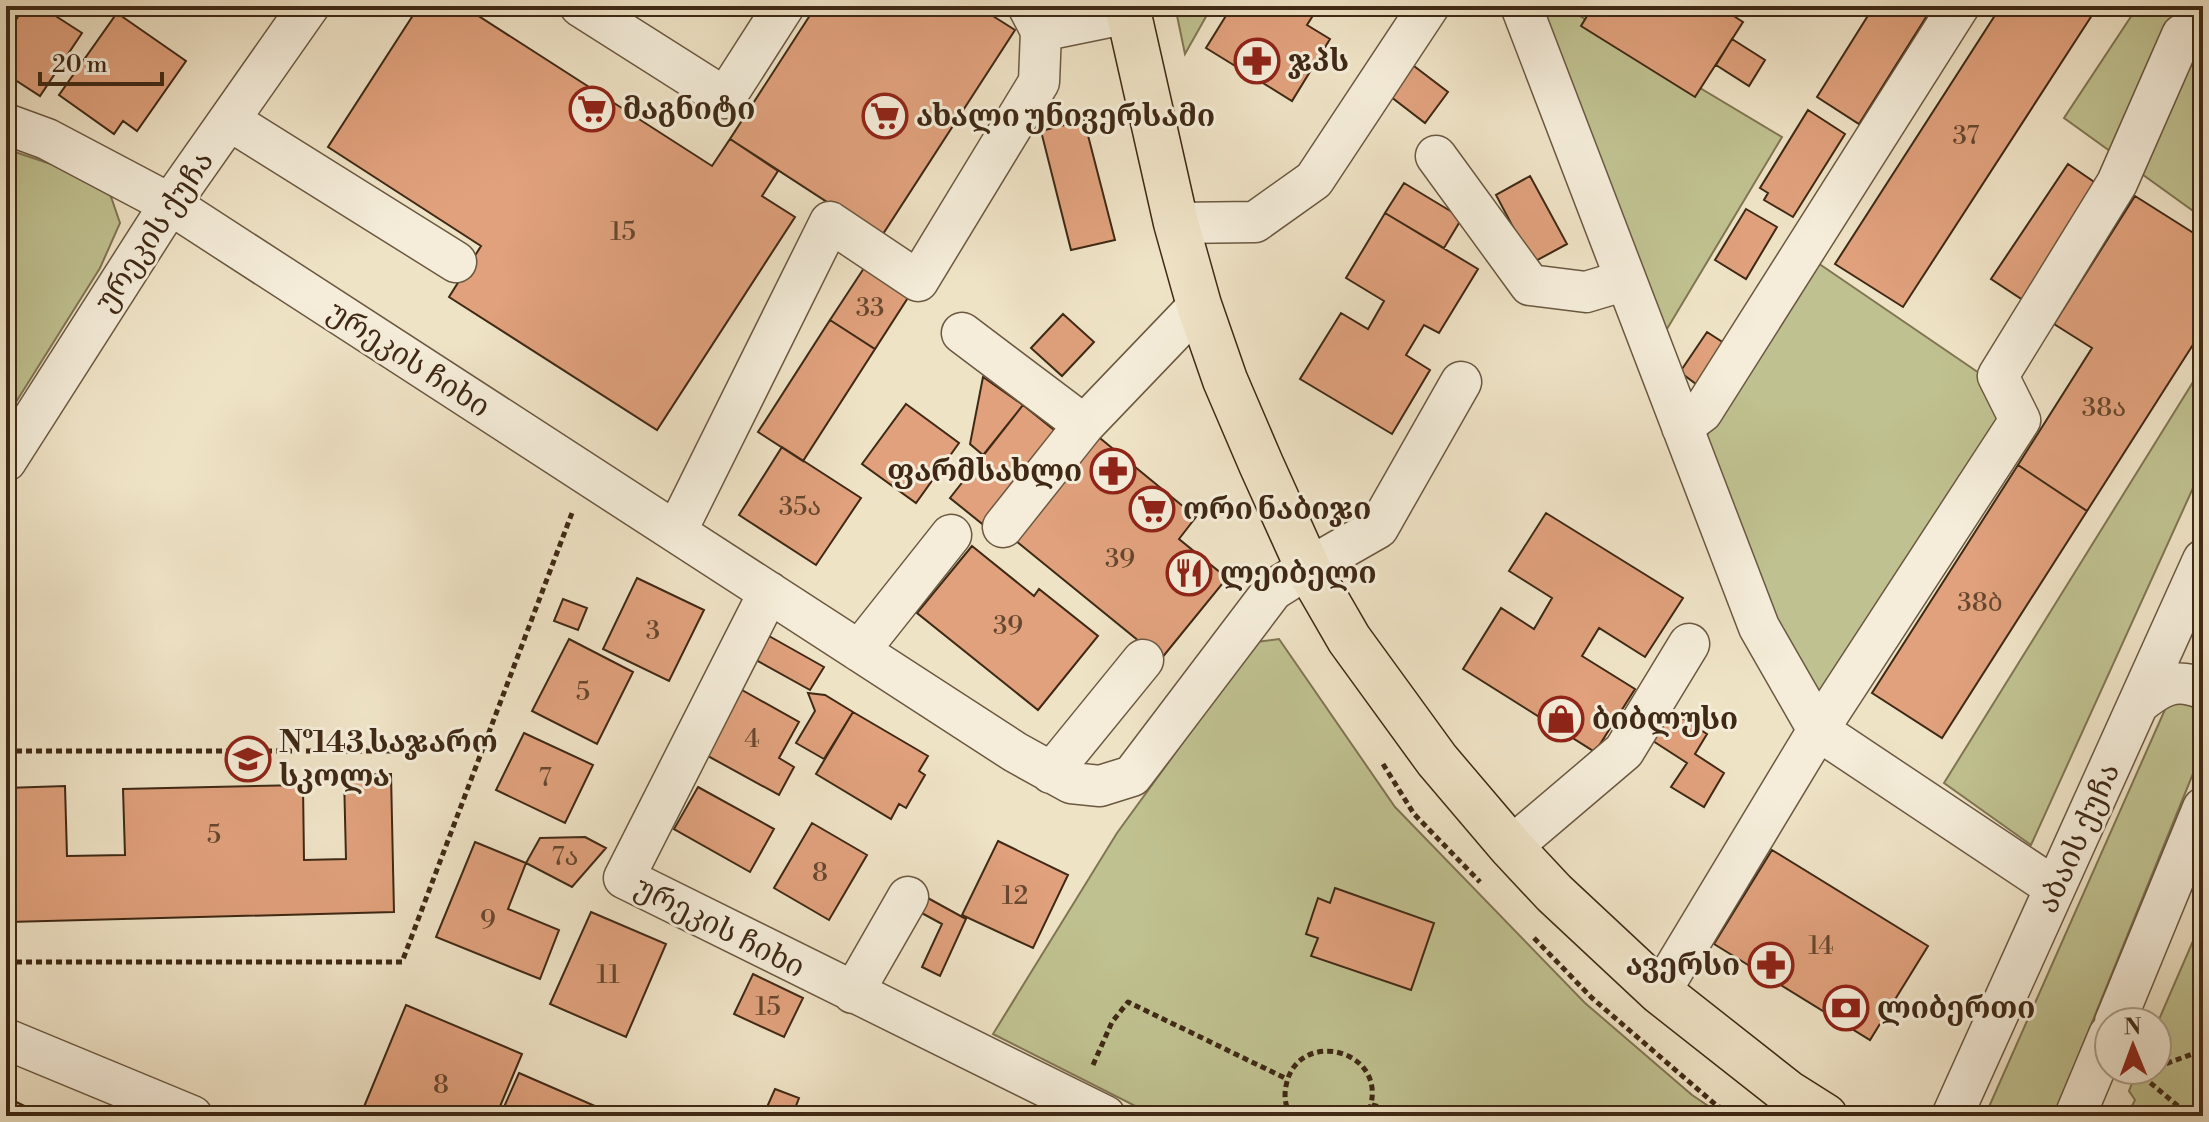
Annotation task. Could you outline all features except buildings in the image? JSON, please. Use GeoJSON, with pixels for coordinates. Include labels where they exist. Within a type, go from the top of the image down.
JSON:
{"type":"FeatureCollection","features":[{"type":"Feature","properties":{"kind":"main road"},"geometry":{"type":"LineString","coordinates":[[1128,9],[1176,223],[1199,305],[1225,380],[1308,568],[1349,639],[1437,760],[1554,893],[1660,992],[1787,1092],[1825,1116]]}},
{"type":"Feature","properties":{"kind":"street","name":"ურეკის ქუჩა"},"geometry":{"type":"LineString","coordinates":[[6,461],[170,204],[309,6]]}},
{"type":"Feature","properties":{"kind":"street"},"geometry":{"type":"LineString","coordinates":[[580,6],[725,98],[784,6]]}},
{"type":"Feature","properties":{"kind":"street"},"geometry":{"type":"LineString","coordinates":[[1176,223],[1255,222],[1314,180],[1429,6]]}},
{"type":"Feature","properties":{"kind":"street"},"geometry":{"type":"LineString","coordinates":[[1521,6],[1759,627],[1818,730],[2055,888]]}},
{"type":"Feature","properties":{"kind":"street"},"geometry":{"type":"LineString","coordinates":[[1682,427],[1702,412],[1959,6]]}},
{"type":"Feature","properties":{"kind":"street"},"geometry":{"type":"LineString","coordinates":[[676,532],[830,222],[918,281],[1039,82],[1034,19],[1128,9]]}},
{"type":"Feature","properties":{"kind":"street"},"geometry":{"type":"LineString","coordinates":[[1660,992],[1818,730],[2020,420],[1998,376],[2117,183],[2182,35],[2200,23],[2203,25]]}},
{"type":"Feature","properties":{"kind":"street"},"geometry":{"type":"LineString","coordinates":[[229,120],[456,262]]}},
{"type":"Feature","properties":{"kind":"street","name":"ურეკის ჩიხი"},"geometry":{"type":"LineString","coordinates":[[6,124],[47,139],[170,204],[1015,752],[1071,783],[1100,786],[1132,776],[1273,590],[1378,528],[1461,382]]}},
{"type":"Feature","properties":{"kind":"street"},"geometry":{"type":"LineString","coordinates":[[1436,156],[1530,285],[1586,292],[1626,280]]}},
{"type":"Feature","properties":{"kind":"street"},"geometry":{"type":"LineString","coordinates":[[1003,527],[1084,425],[1199,305]]}},
{"type":"Feature","properties":{"kind":"street"},"geometry":{"type":"LineString","coordinates":[[962,333],[1084,425]]}},
{"type":"Feature","properties":{"kind":"street"},"geometry":{"type":"LineString","coordinates":[[859,651],[951,535]]}},
{"type":"Feature","properties":{"kind":"street"},"geometry":{"type":"LineString","coordinates":[[2203,561],[2203,571]]}},
{"type":"Feature","properties":{"kind":"street","name":"აბაის ქუჩა"},"geometry":{"type":"LineString","coordinates":[[1952,1116],[2203,561]]}},
{"type":"Feature","properties":{"kind":"street","name":"ურეკის ჩიხი"},"geometry":{"type":"LineString","coordinates":[[769,592],[624,878],[1091,1109]]}},
{"type":"Feature","properties":{"kind":"street"},"geometry":{"type":"LineString","coordinates":[[1511,847],[1624,751],[1689,644]]}},
{"type":"Feature","properties":{"kind":"street"},"geometry":{"type":"LineString","coordinates":[[1051,773],[1143,660]]}},
{"type":"Feature","properties":{"kind":"street"},"geometry":{"type":"LineString","coordinates":[[2138,704],[2156,689],[2171,684],[2189,683],[2203,689]]}},
{"type":"Feature","properties":{"kind":"street"},"geometry":{"type":"LineString","coordinates":[[2122,1006],[2203,808]]}},
{"type":"Feature","properties":{"kind":"street"},"geometry":{"type":"LineString","coordinates":[[853,993],[908,897]]}},
{"type":"Feature","properties":{"kind":"street"},"geometry":{"type":"LineString","coordinates":[[6,1039],[172,1112]]}},
{"type":"Feature","properties":{"kind":"street"},"geometry":{"type":"LineString","coordinates":[[2075,1116],[2093,1073]]}},
{"type":"Feature","properties":{"kind":"path"},"geometry":{"type":"LineString","coordinates":[[6,962],[402,962],[586,474]]}},
{"type":"Feature","properties":{"kind":"path"},"geometry":{"type":"LineString","coordinates":[[6,751],[406,751]]}},
{"type":"Feature","properties":{"kind":"path"},"geometry":{"type":"LineString","coordinates":[[1091,1109],[1112,1022],[1128,1002],[1287,1079]]}},
{"type":"Feature","properties":{"kind":"path"},"geometry":{"type":"LineString","coordinates":[[2173,1061],[2195,1053],[2203,1045]]}},
{"type":"Feature","properties":{"kind":"path"},"geometry":{"type":"LineString","coordinates":[[1291,1116],[1284,1095],[1287,1079],[1295,1065],[1307,1056],[1322,1051],[1338,1051],[1353,1057],[1363,1066],[1373,1091],[1367,1116]]}},
{"type":"Feature","properties":{"kind":"path"},"geometry":{"type":"LineString","coordinates":[[2154,1086],[2190,1116]]}},
{"type":"Feature","properties":{"kind":"path"},"geometry":{"type":"LineString","coordinates":[[1372,1105],[1417,1116]]}},
{"type":"Feature","properties":{"kind":"green space"},"geometry":{"type":"Polygon","coordinates":[[[1175,6],[1212,6],[1185,54],[1175,6]]]}},
{"type":"Feature","properties":{"kind":"green space"},"geometry":{"type":"Polygon","coordinates":[[[1540,6],[1563,6],[1782,137],[1661,339],[1540,6]]]}},
{"type":"Feature","properties":{"kind":"green space"},"geometry":{"type":"Polygon","coordinates":[[[2138,6],[2203,6],[2203,218],[2064,118],[2138,6]]]}},
{"type":"Feature","properties":{"kind":"green space"},"geometry":{"type":"Polygon","coordinates":[[[6,149],[63,168],[110,194],[120,223],[100,268],[6,418],[6,149]]]}},
{"type":"Feature","properties":{"kind":"green space"},"geometry":{"type":"Polygon","coordinates":[[[1815,261],[2023,403],[1825,698],[1783,651],[1702,443],[1815,261]]]}},
{"type":"Feature","properties":{"kind":"green space"},"geometry":{"type":"Polygon","coordinates":[[[2203,366],[2203,466],[2031,845],[1944,783],[2203,366]]]}},
{"type":"Feature","properties":{"kind":"green space"},"geometry":{"type":"Polygon","coordinates":[[[1279,639],[1395,807],[1585,1003],[1692,1095],[1723,1116],[1155,1116],[993,1034],[1117,833],[1256,642],[1279,639]]]}},
{"type":"Feature","properties":{"kind":"green space"},"geometry":{"type":"Polygon","coordinates":[[[2179,697],[2203,703],[2203,749],[2099,1006],[2093,1006],[2093,1020],[2054,1116],[2003,1116],[1988,1109],[2167,705],[2179,697]]]}},
{"type":"Feature","properties":{"kind":"green space"},"geometry":{"type":"Polygon","coordinates":[[[2203,918],[2203,1116],[2127,1116],[2135,1100],[2129,1091],[2131,1086],[2173,1086],[2173,1006],[2165,1006],[2203,918]]]}},
{"type":"Feature","properties":{"kind":"place","name":"ჯპს"},"geometry":{"type":"Point","coordinates":[1257,61]}},
{"type":"Feature","properties":{"kind":"place","name":"მაგნიტი"},"geometry":{"type":"Point","coordinates":[592,109]}},
{"type":"Feature","properties":{"kind":"place","name":"ახალი უნივერსამი"},"geometry":{"type":"Point","coordinates":[885,116]}},
{"type":"Feature","properties":{"kind":"place","name":"ფარმსახლი"},"geometry":{"type":"Point","coordinates":[1113,471]}},
{"type":"Feature","properties":{"kind":"place","name":"ორი ნაბიჯი"},"geometry":{"type":"Point","coordinates":[1152,509]}},
{"type":"Feature","properties":{"kind":"place","name":"ლეიბელი"},"geometry":{"type":"Point","coordinates":[1189,573]}},
{"type":"Feature","properties":{"kind":"place","name":"ბიბლუსი"},"geometry":{"type":"Point","coordinates":[1561,719]}},
{"type":"Feature","properties":{"kind":"place","name":"№143 საჯარო სკოლა"},"geometry":{"type":"Point","coordinates":[248,759]}},
{"type":"Feature","properties":{"kind":"place","name":"ავერსი"},"geometry":{"type":"Point","coordinates":[1771,965]}},
{"type":"Feature","properties":{"kind":"place","name":"ლიბერთი"},"geometry":{"type":"Point","coordinates":[1846,1008]}}]}
